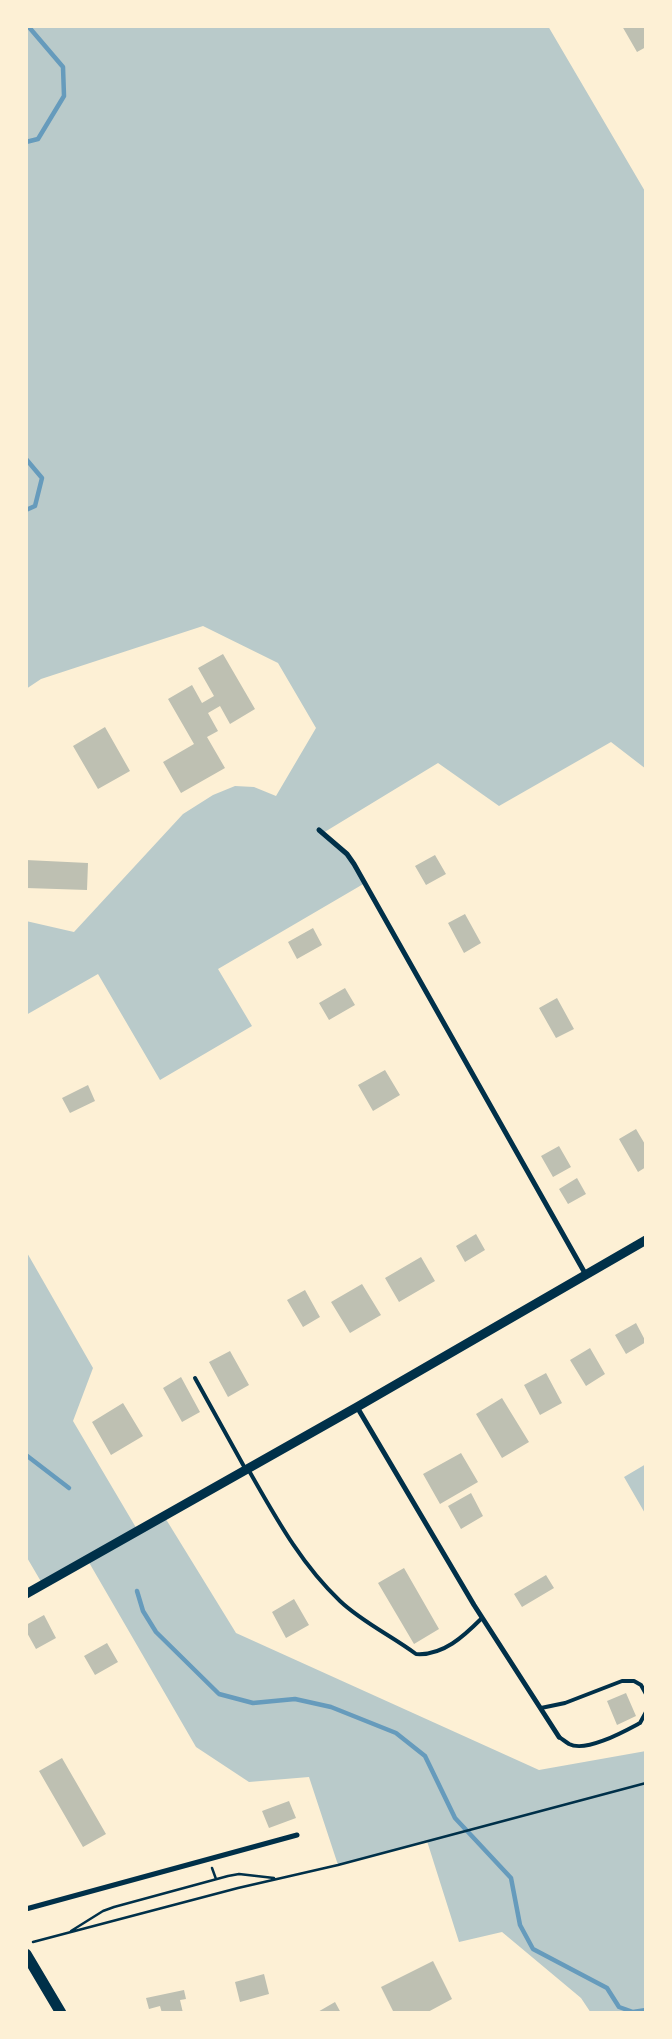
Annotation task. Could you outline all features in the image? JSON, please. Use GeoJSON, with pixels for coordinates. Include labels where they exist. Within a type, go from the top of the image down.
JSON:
{"type":"FeatureCollection","features":[{"type":"Feature","properties":{"kind":"main road"},"geometry":{"type":"LineString","coordinates":[[26,1954],[61,2013]]}},
{"type":"Feature","properties":{"kind":"street"},"geometry":{"type":"LineString","coordinates":[[319,830],[347,854],[354,864],[586,1276]]}},
{"type":"Feature","properties":{"kind":"street"},"geometry":{"type":"LineString","coordinates":[[26,1594],[357,1407],[646,1240]]}},
{"type":"Feature","properties":{"kind":"street"},"geometry":{"type":"LineString","coordinates":[[357,1407],[482,1618],[560,1736]]}},
{"type":"Feature","properties":{"kind":"street"},"geometry":{"type":"LineString","coordinates":[[26,1909],[297,1835]]}},
{"type":"Feature","properties":{"kind":"lane"},"geometry":{"type":"LineString","coordinates":[[195,1378],[280,1526],[321,1582],[342,1602],[416,1654],[430,1655],[449,1646],[482,1618]]}},
{"type":"Feature","properties":{"kind":"lane"},"geometry":{"type":"LineString","coordinates":[[541,1708],[565,1703],[622,1680],[634,1681],[641,1685],[646,1694]]}},
{"type":"Feature","properties":{"kind":"lane"},"geometry":{"type":"LineString","coordinates":[[560,1736],[570,1745],[581,1746],[595,1743],[640,1723],[646,1712]]}},
{"type":"Feature","properties":{"kind":"path"},"geometry":{"type":"LineString","coordinates":[[26,1944],[646,1783]]}},
{"type":"Feature","properties":{"kind":"path"},"geometry":{"type":"LineString","coordinates":[[26,1944],[66,1933],[102,1911],[228,1876],[239,1874],[278,1879]]}},
{"type":"Feature","properties":{"kind":"shaded area"},"geometry":{"type":"Polygon","coordinates":[[[26,26],[548,26],[646,193],[646,769],[611,742],[499,806],[438,763],[323,833],[347,854],[365,883],[218,969],[252,1026],[160,1080],[98,974],[26,1015],[26,921],[74,932],[183,814],[213,795],[235,786],[254,787],[276,796],[316,728],[278,663],[203,626],[41,679],[26,689],[26,26]]]}},
{"type":"Feature","properties":{"kind":"shaded area"},"geometry":{"type":"Polygon","coordinates":[[[26,1251],[93,1368],[73,1421],[138,1531],[164,1516],[236,1633],[539,1770],[646,1751],[646,2013],[591,2013],[581,1998],[502,1932],[459,1942],[427,1841],[338,1865],[309,1777],[249,1782],[196,1747],[87,1559],[43,1585],[26,1556],[26,1251]]]}},
{"type":"Feature","properties":{"kind":"shaded area"},"geometry":{"type":"Polygon","coordinates":[[[646,1464],[646,1515],[624,1477],[646,1464]]]}},
{"type":"Feature","properties":{"kind":"building"},"geometry":{"type":"Polygon","coordinates":[[[622,26],[646,26],[646,47],[637,52],[622,26]]]}},
{"type":"Feature","properties":{"kind":"building"},"geometry":{"type":"Polygon","coordinates":[[[223,654],[255,709],[230,724],[220,706],[208,713],[218,731],[207,737],[225,768],[181,793],[163,762],[194,744],[168,699],[192,685],[202,703],[214,696],[198,668],[223,654]]]}},
{"type":"Feature","properties":{"kind":"building"},"geometry":{"type":"Polygon","coordinates":[[[105,727],[130,771],[98,789],[73,746],[105,727]]]}},
{"type":"Feature","properties":{"kind":"building"},"geometry":{"type":"Polygon","coordinates":[[[435,855],[446,874],[426,885],[415,866],[435,855]]]}},
{"type":"Feature","properties":{"kind":"building"},"geometry":{"type":"Polygon","coordinates":[[[26,860],[88,863],[87,890],[26,888],[26,860]]]}},
{"type":"Feature","properties":{"kind":"building"},"geometry":{"type":"Polygon","coordinates":[[[465,914],[481,943],[464,953],[448,923],[465,914]]]}},
{"type":"Feature","properties":{"kind":"building"},"geometry":{"type":"Polygon","coordinates":[[[313,928],[322,945],[297,959],[288,942],[313,928]]]}},
{"type":"Feature","properties":{"kind":"building"},"geometry":{"type":"Polygon","coordinates":[[[345,988],[355,1005],[329,1020],[319,1003],[345,988]]]}},
{"type":"Feature","properties":{"kind":"building"},"geometry":{"type":"Polygon","coordinates":[[[557,998],[574,1029],[556,1038],[539,1008],[557,998]]]}},
{"type":"Feature","properties":{"kind":"building"},"geometry":{"type":"Polygon","coordinates":[[[385,1070],[400,1095],[373,1111],[358,1085],[385,1070]]]}},
{"type":"Feature","properties":{"kind":"building"},"geometry":{"type":"Polygon","coordinates":[[[88,1085],[95,1101],[70,1113],[62,1098],[88,1085]]]}},
{"type":"Feature","properties":{"kind":"building"},"geometry":{"type":"Polygon","coordinates":[[[636,1129],[646,1146],[646,1167],[638,1172],[619,1139],[636,1129]]]}},
{"type":"Feature","properties":{"kind":"building"},"geometry":{"type":"Polygon","coordinates":[[[559,1146],[571,1167],[553,1177],[541,1156],[559,1146]]]}},
{"type":"Feature","properties":{"kind":"building"},"geometry":{"type":"Polygon","coordinates":[[[577,1178],[586,1194],[568,1204],[559,1189],[577,1178]]]}},
{"type":"Feature","properties":{"kind":"building"},"geometry":{"type":"Polygon","coordinates":[[[476,1234],[485,1250],[465,1262],[456,1246],[476,1234]]]}},
{"type":"Feature","properties":{"kind":"building"},"geometry":{"type":"Polygon","coordinates":[[[421,1257],[435,1281],[399,1302],[385,1278],[421,1257]]]}},
{"type":"Feature","properties":{"kind":"building"},"geometry":{"type":"Polygon","coordinates":[[[362,1284],[381,1315],[350,1333],[331,1302],[362,1284]]]}},
{"type":"Feature","properties":{"kind":"building"},"geometry":{"type":"Polygon","coordinates":[[[305,1290],[320,1317],[303,1327],[287,1300],[305,1290]]]}},
{"type":"Feature","properties":{"kind":"building"},"geometry":{"type":"Polygon","coordinates":[[[636,1323],[646,1342],[626,1354],[615,1335],[636,1323]]]}},
{"type":"Feature","properties":{"kind":"building"},"geometry":{"type":"Polygon","coordinates":[[[590,1348],[605,1374],[586,1386],[570,1360],[590,1348]]]}},
{"type":"Feature","properties":{"kind":"building"},"geometry":{"type":"Polygon","coordinates":[[[230,1351],[249,1385],[228,1397],[209,1362],[230,1351]]]}},
{"type":"Feature","properties":{"kind":"building"},"geometry":{"type":"Polygon","coordinates":[[[546,1373],[562,1403],[540,1415],[524,1385],[546,1373]]]}},
{"type":"Feature","properties":{"kind":"building"},"geometry":{"type":"Polygon","coordinates":[[[181,1377],[200,1412],[182,1422],[163,1388],[181,1377]]]}},
{"type":"Feature","properties":{"kind":"building"},"geometry":{"type":"Polygon","coordinates":[[[502,1398],[529,1442],[502,1458],[476,1414],[502,1398]]]}},
{"type":"Feature","properties":{"kind":"building"},"geometry":{"type":"Polygon","coordinates":[[[123,1403],[143,1436],[111,1455],[92,1422],[123,1403]]]}},
{"type":"Feature","properties":{"kind":"building"},"geometry":{"type":"Polygon","coordinates":[[[461,1453],[478,1482],[440,1504],[423,1474],[461,1453]]]}},
{"type":"Feature","properties":{"kind":"building"},"geometry":{"type":"Polygon","coordinates":[[[471,1493],[483,1516],[461,1529],[448,1506],[471,1493]]]}},
{"type":"Feature","properties":{"kind":"building"},"geometry":{"type":"Polygon","coordinates":[[[404,1568],[439,1629],[414,1644],[378,1583],[404,1568]]]}},
{"type":"Feature","properties":{"kind":"building"},"geometry":{"type":"Polygon","coordinates":[[[546,1575],[554,1588],[522,1607],[514,1594],[546,1575]]]}},
{"type":"Feature","properties":{"kind":"building"},"geometry":{"type":"Polygon","coordinates":[[[294,1599],[309,1625],[286,1638],[272,1612],[294,1599]]]}},
{"type":"Feature","properties":{"kind":"building"},"geometry":{"type":"Polygon","coordinates":[[[44,1615],[56,1638],[36,1649],[26,1631],[26,1625],[44,1615]]]}},
{"type":"Feature","properties":{"kind":"building"},"geometry":{"type":"Polygon","coordinates":[[[107,1643],[118,1662],[95,1675],[84,1656],[107,1643]]]}},
{"type":"Feature","properties":{"kind":"building"},"geometry":{"type":"Polygon","coordinates":[[[626,1693],[636,1716],[617,1725],[607,1701],[626,1693]]]}},
{"type":"Feature","properties":{"kind":"building"},"geometry":{"type":"Polygon","coordinates":[[[62,1758],[106,1834],[83,1847],[39,1771],[62,1758]]]}},
{"type":"Feature","properties":{"kind":"building"},"geometry":{"type":"Polygon","coordinates":[[[289,1801],[296,1818],[269,1828],[262,1811],[289,1801]]]}},
{"type":"Feature","properties":{"kind":"building"},"geometry":{"type":"Polygon","coordinates":[[[433,1961],[452,1999],[426,2013],[394,2013],[381,1987],[433,1961]]]}},
{"type":"Feature","properties":{"kind":"building"},"geometry":{"type":"Polygon","coordinates":[[[264,1974],[269,1994],[240,2002],[235,1982],[264,1974]]]}},
{"type":"Feature","properties":{"kind":"building"},"geometry":{"type":"Polygon","coordinates":[[[184,1990],[186,1999],[180,2000],[183,2013],[162,2013],[160,2006],[149,2009],[146,1998],[184,1990]]]}},
{"type":"Feature","properties":{"kind":"building"},"geometry":{"type":"Polygon","coordinates":[[[335,2002],[341,2013],[316,2013],[335,2002]]]}},
{"type":"Feature","properties":{"kind":"waterway"},"geometry":{"type":"LineString","coordinates":[[26,142],[38,139],[64,96],[63,67],[28,26]]}},
{"type":"Feature","properties":{"kind":"waterway"},"geometry":{"type":"LineString","coordinates":[[26,459],[42,478],[35,506],[26,510]]}},
{"type":"Feature","properties":{"kind":"waterway"},"geometry":{"type":"LineString","coordinates":[[26,1455],[69,1488]]}},
{"type":"Feature","properties":{"kind":"waterway"},"geometry":{"type":"LineString","coordinates":[[137,1591],[143,1611],[156,1632],[219,1694],[253,1703],[295,1699],[331,1707],[396,1733],[425,1756],[455,1818],[511,1878],[520,1925],[533,1949],[607,1988],[619,2007],[633,2012],[646,2010]]}}]}
